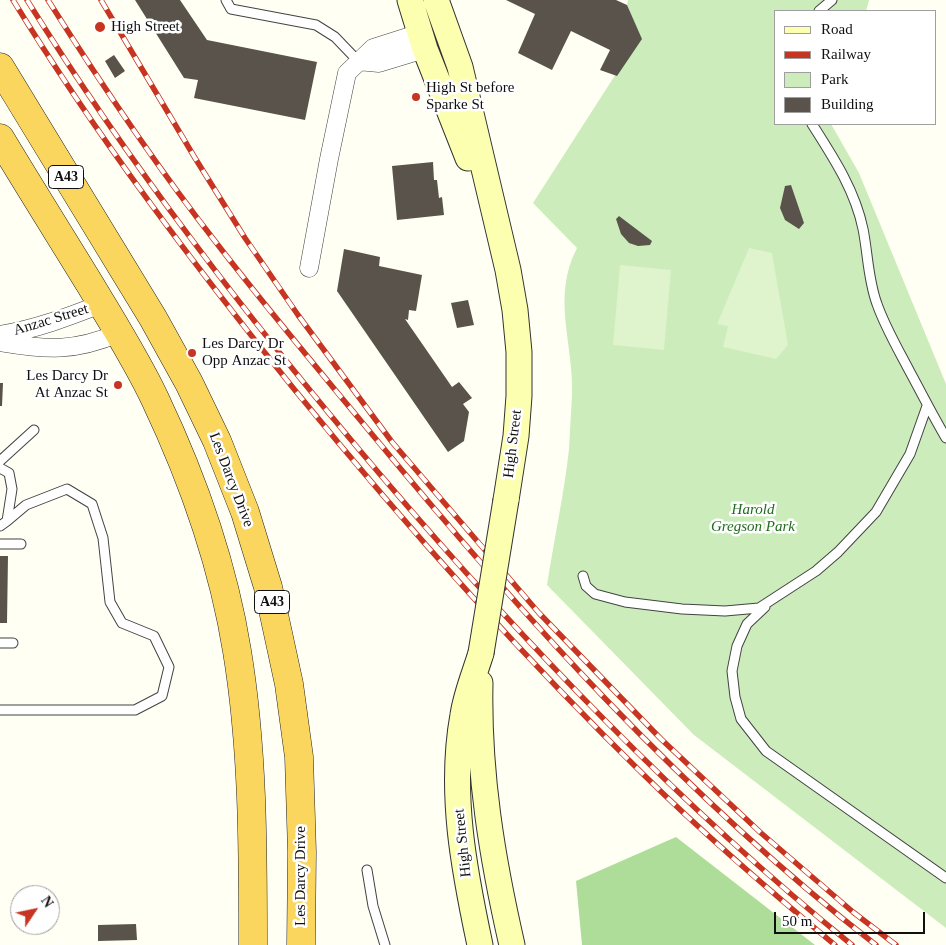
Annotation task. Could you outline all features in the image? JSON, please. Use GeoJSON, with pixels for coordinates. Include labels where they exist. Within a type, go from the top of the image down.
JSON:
{"type":"FeatureCollection","features":[{"type":"Feature","properties":{"kind":"highway","name":"Les Darcy Drive"},"geometry":{"type":"LineString","coordinates":[[0,67],[153,318],[189,383],[217,440],[245,512],[268,587],[289,684],[299,757],[302,852],[301,945]]}},
{"type":"Feature","properties":{"kind":"highway","name":"A43"},"geometry":{"type":"LineString","coordinates":[[0,138],[119,333],[154,397],[179,452],[205,521],[226,597],[237,651],[250,763],[254,833],[253,945]]}},
{"type":"Feature","properties":{"kind":"highway"},"geometry":{"type":"LineString","coordinates":[[101,304],[133,286]]}},
{"type":"Feature","properties":{"kind":"highway"},"geometry":{"type":"LineString","coordinates":[[119,333],[153,318]]}},
{"type":"Feature","properties":{"kind":"main road","name":"High Street"},"geometry":{"type":"LineString","coordinates":[[410,0],[427,40],[499,235]]}},
{"type":"Feature","properties":{"kind":"main road"},"geometry":{"type":"LineString","coordinates":[[422,0],[427,40],[444,68],[473,127]]}},
{"type":"Feature","properties":{"kind":"main road","name":"High Street"},"geometry":{"type":"LineString","coordinates":[[436,0],[460,68],[515,310],[519,352],[516,436],[481,653],[463,713],[458,756],[458,812],[464,859],[480,945]]}},
{"type":"Feature","properties":{"kind":"main road","name":"High Street"},"geometry":{"type":"LineString","coordinates":[[481,653],[482,770],[495,868],[512,945]]}},
{"type":"Feature","properties":{"kind":"street"},"geometry":{"type":"LineString","coordinates":[[309,268],[344,80],[347,73],[358,61],[379,64],[427,40]]}},
{"type":"Feature","properties":{"kind":"street","name":"Anzac Street"},"geometry":{"type":"LineString","coordinates":[[0,335],[44,326],[101,304]]}},
{"type":"Feature","properties":{"kind":"street","name":"Anzac Street"},"geometry":{"type":"LineString","coordinates":[[0,342],[36,348],[65,348],[81,346],[119,333]]}},
{"type":"Feature","properties":{"kind":"lane"},"geometry":{"type":"LineString","coordinates":[[226,0],[231,9],[316,25],[335,37],[358,61]]}},
{"type":"Feature","properties":{"kind":"lane"},"geometry":{"type":"LineString","coordinates":[[820,10],[832,0]]}},
{"type":"Feature","properties":{"kind":"lane"},"geometry":{"type":"LineString","coordinates":[[813,125],[839,166],[853,198],[862,228],[870,281],[887,330],[946,438]]}},
{"type":"Feature","properties":{"kind":"lane"},"geometry":{"type":"LineString","coordinates":[[583,576],[586,586],[595,594],[625,602],[682,609],[743,610],[759,608],[816,571],[838,552],[876,512],[910,454],[927,406]]}},
{"type":"Feature","properties":{"kind":"lane"},"geometry":{"type":"LineString","coordinates":[[0,461],[34,430]]}},
{"type":"Feature","properties":{"kind":"lane"},"geometry":{"type":"LineString","coordinates":[[0,468],[9,473],[12,489],[3,523]]}},
{"type":"Feature","properties":{"kind":"lane"},"geometry":{"type":"LineString","coordinates":[[0,710],[135,710],[162,696],[169,667],[154,636],[122,623],[110,602],[103,538],[92,504],[67,489],[26,505],[3,523]]}},
{"type":"Feature","properties":{"kind":"lane"},"geometry":{"type":"LineString","coordinates":[[0,544],[21,544]]}},
{"type":"Feature","properties":{"kind":"lane"},"geometry":{"type":"LineString","coordinates":[[769,602],[747,624],[736,646],[732,670],[735,696],[741,719],[766,751],[946,878]]}},
{"type":"Feature","properties":{"kind":"lane"},"geometry":{"type":"LineString","coordinates":[[0,643],[13,643]]}},
{"type":"Feature","properties":{"kind":"lane"},"geometry":{"type":"LineString","coordinates":[[368,870],[373,906],[385,945]]}},
{"type":"Feature","properties":{"kind":"green space","name":"Harold Gregson Park"},"geometry":{"type":"Polygon","coordinates":[[[628,0],[869,0],[866,10],[774,10],[774,125],[832,125],[859,173],[946,384],[946,928],[694,735],[547,585],[569,449],[572,376],[565,303],[569,267],[577,248],[533,203],[639,38],[627,5],[628,0]]]}},
{"type":"Feature","properties":{"kind":"green space"},"geometry":{"type":"Polygon","coordinates":[[[749,248],[772,253],[788,345],[776,359],[723,347],[728,326],[717,324],[749,248]]]}},
{"type":"Feature","properties":{"kind":"green space"},"geometry":{"type":"Polygon","coordinates":[[[620,265],[671,270],[664,350],[613,345],[620,265]]]}},
{"type":"Feature","properties":{"kind":"green space"},"geometry":{"type":"Polygon","coordinates":[[[676,837],[815,945],[582,945],[576,881],[676,837]]]}},
{"type":"Feature","properties":{"kind":"building"},"geometry":{"type":"Polygon","coordinates":[[[135,0],[180,0],[207,40],[317,62],[305,120],[194,98],[198,80],[184,78],[135,0]]]}},
{"type":"Feature","properties":{"kind":"building"},"geometry":{"type":"Polygon","coordinates":[[[506,0],[616,0],[627,5],[642,39],[617,76],[600,70],[610,50],[571,31],[552,70],[518,53],[535,14],[506,0]]]}},
{"type":"Feature","properties":{"kind":"building"},"geometry":{"type":"Polygon","coordinates":[[[114,55],[125,71],[115,78],[105,61],[114,55]]]}},
{"type":"Feature","properties":{"kind":"building"},"geometry":{"type":"Polygon","coordinates":[[[433,162],[434,180],[437,180],[439,198],[442,197],[444,215],[397,220],[392,166],[433,162]]]}},
{"type":"Feature","properties":{"kind":"building"},"geometry":{"type":"Polygon","coordinates":[[[791,185],[804,223],[799,229],[785,220],[780,208],[785,186],[791,185]]]}},
{"type":"Feature","properties":{"kind":"building"},"geometry":{"type":"Polygon","coordinates":[[[619,216],[652,241],[650,245],[638,246],[629,243],[621,234],[616,219],[619,216]]]}},
{"type":"Feature","properties":{"kind":"building"},"geometry":{"type":"Polygon","coordinates":[[[344,249],[380,257],[379,266],[422,275],[416,311],[409,310],[408,320],[405,319],[452,387],[459,382],[472,398],[463,404],[469,412],[464,441],[448,452],[337,291],[344,249]]]}},
{"type":"Feature","properties":{"kind":"building"},"geometry":{"type":"Polygon","coordinates":[[[468,300],[474,325],[457,328],[451,303],[468,300]]]}},
{"type":"Feature","properties":{"kind":"building"},"geometry":{"type":"Polygon","coordinates":[[[0,383],[3,383],[2,406],[0,406],[0,383]]]}},
{"type":"Feature","properties":{"kind":"building"},"geometry":{"type":"Polygon","coordinates":[[[0,556],[8,556],[7,623],[0,623],[0,556]]]}},
{"type":"Feature","properties":{"kind":"building"},"geometry":{"type":"Polygon","coordinates":[[[136,924],[137,940],[98,941],[98,925],[136,924]]]}},
{"type":"Feature","properties":{"kind":"railway"},"geometry":{"type":"LineString","coordinates":[[13,0],[112,151],[183,248],[294,389],[421,539],[464,588],[599,731],[692,821],[835,945]]}},
{"type":"Feature","properties":{"kind":"railway"},"geometry":{"type":"LineString","coordinates":[[27,0],[150,183],[239,301],[378,472],[489,598],[604,719],[725,836],[852,945]]}},
{"type":"Feature","properties":{"kind":"railway"},"geometry":{"type":"LineString","coordinates":[[48,0],[130,125],[218,245],[424,497],[484,566],[544,634],[671,765],[737,828],[805,888],[876,945]]}},
{"type":"Feature","properties":{"kind":"railway"},"geometry":{"type":"LineString","coordinates":[[101,0],[245,238],[298,315],[392,442],[539,613],[661,739],[761,833],[853,912],[896,945]]}},
{"type":"Feature","properties":{"kind":"place","name":"High Street"},"geometry":{"type":"Point","coordinates":[100,27]}},
{"type":"Feature","properties":{"kind":"place","name":"High St before Sparke St"},"geometry":{"type":"Point","coordinates":[416,97]}},
{"type":"Feature","properties":{"kind":"place","name":"Les Darcy Dr Opp Anzac St"},"geometry":{"type":"Point","coordinates":[192,353]}},
{"type":"Feature","properties":{"kind":"place","name":"Les Darcy Dr At Anzac St"},"geometry":{"type":"Point","coordinates":[118,385]}}]}
